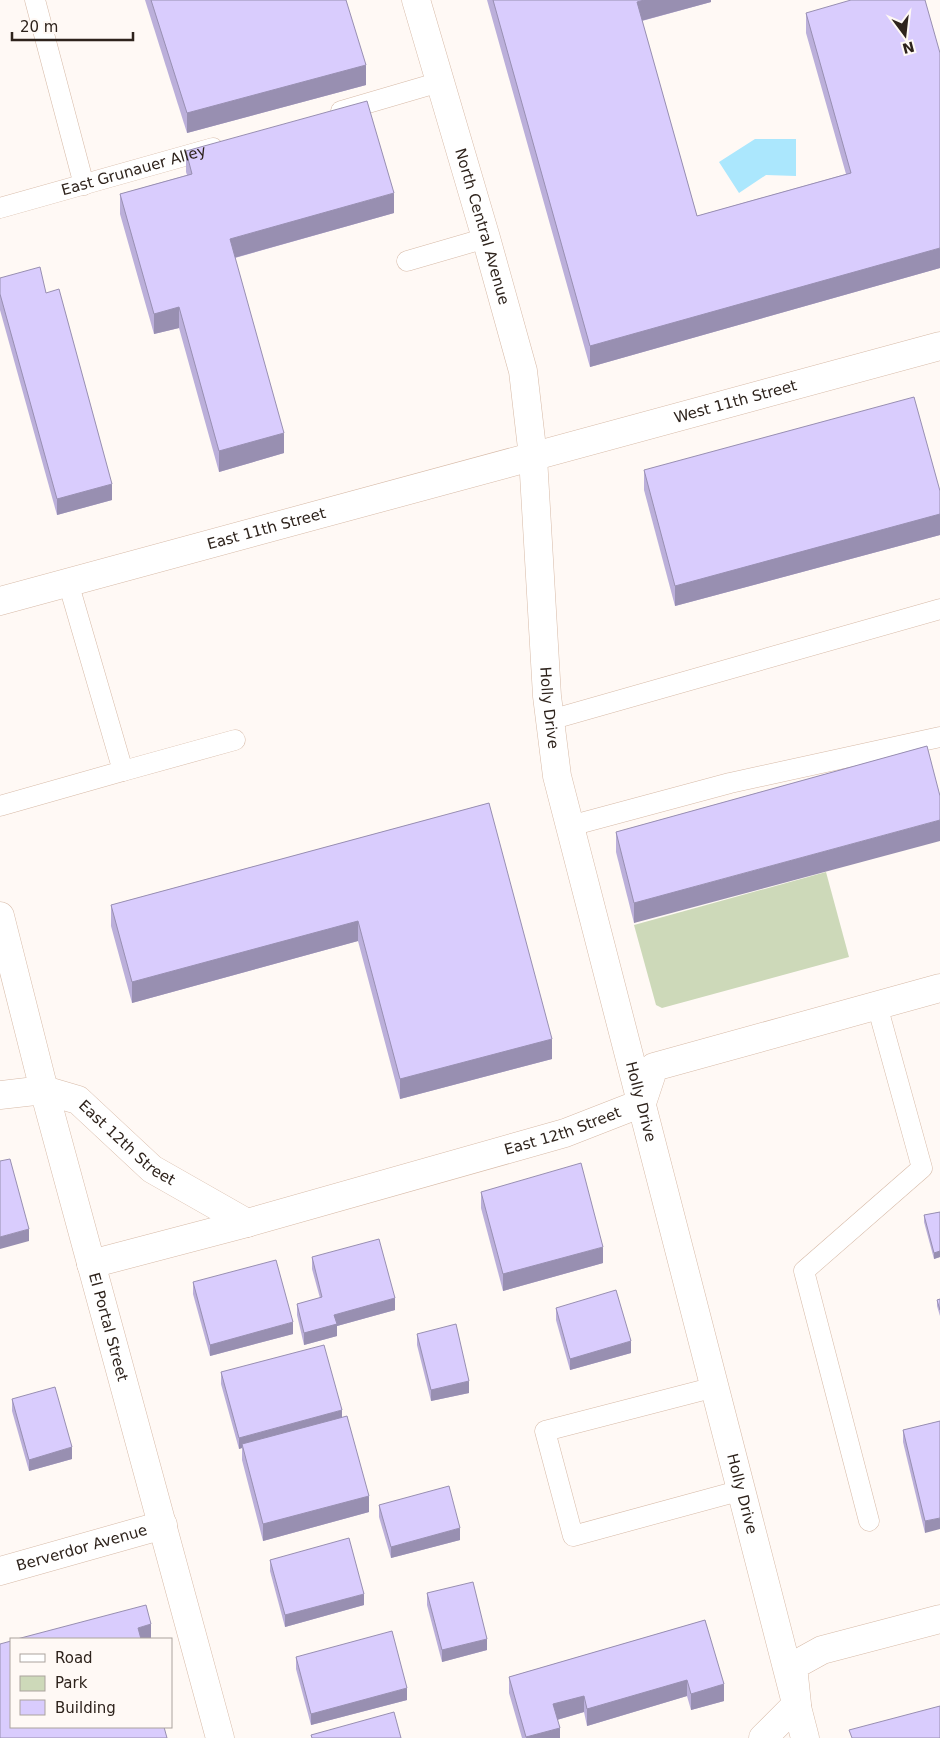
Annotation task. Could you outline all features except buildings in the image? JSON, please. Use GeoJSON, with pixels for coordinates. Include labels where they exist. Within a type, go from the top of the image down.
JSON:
{"type":"FeatureCollection","features":[{"type":"Feature","properties":{"kind":"street","name":"North Central Avenue"},"geometry":{"type":"LineString","coordinates":[[416,0],[523,371],[533,457]]}},
{"type":"Feature","properties":{"kind":"street","name":"West 11th Street"},"geometry":{"type":"LineString","coordinates":[[533,457],[940,346]]}},
{"type":"Feature","properties":{"kind":"street","name":"East 11th Street"},"geometry":{"type":"LineString","coordinates":[[0,601],[533,457]]}},
{"type":"Feature","properties":{"kind":"street","name":"Holly Drive"},"geometry":{"type":"LineString","coordinates":[[533,457],[546,696],[557,776],[805,1738]]}},
{"type":"Feature","properties":{"kind":"street","name":"El Portal Street"},"geometry":{"type":"LineString","coordinates":[[0,916],[8,981],[44,1090],[220,1738]]}},
{"type":"Feature","properties":{"kind":"street","name":"East 12th Street"},"geometry":{"type":"LineString","coordinates":[[91,1264],[247,1223],[565,1133],[642,1103],[654,1067],[940,988]]}},
{"type":"Feature","properties":{"kind":"street","name":"East 12th Street"},"geometry":{"type":"LineString","coordinates":[[0,1095],[44,1090],[78,1100],[152,1169],[247,1223]]}},
{"type":"Feature","properties":{"kind":"street","name":"Berverdor Avenue"},"geometry":{"type":"LineString","coordinates":[[0,1571],[163,1525]]}},
{"type":"Feature","properties":{"kind":"street"},"geometry":{"type":"LineString","coordinates":[[763,1738],[797,1704],[793,1666],[822,1650],[940,1618]]}},
{"type":"Feature","properties":{"kind":"lane"},"geometry":{"type":"LineString","coordinates":[[35,0],[84,185]]}},
{"type":"Feature","properties":{"kind":"lane"},"geometry":{"type":"LineString","coordinates":[[328,115],[440,82]]}},
{"type":"Feature","properties":{"kind":"lane","name":"East Grunauer Alley"},"geometry":{"type":"LineString","coordinates":[[0,208],[234,142]]}},
{"type":"Feature","properties":{"kind":"lane"},"geometry":{"type":"LineString","coordinates":[[406,261],[486,238]]}},
{"type":"Feature","properties":{"kind":"lane"},"geometry":{"type":"LineString","coordinates":[[68,582],[123,771]]}},
{"type":"Feature","properties":{"kind":"lane"},"geometry":{"type":"LineString","coordinates":[[550,720],[940,609]]}},
{"type":"Feature","properties":{"kind":"lane"},"geometry":{"type":"LineString","coordinates":[[570,826],[730,783],[940,737]]}},
{"type":"Feature","properties":{"kind":"lane"},"geometry":{"type":"LineString","coordinates":[[0,806],[235,740]]}},
{"type":"Feature","properties":{"kind":"lane"},"geometry":{"type":"LineString","coordinates":[[869,1520],[804,1271],[922,1168],[877,1005]]}},
{"type":"Feature","properties":{"kind":"lane"},"geometry":{"type":"LineString","coordinates":[[715,1388],[546,1431],[560,1488],[573,1536],[742,1490]]}},
{"type":"Feature","properties":{"kind":"green space"},"geometry":{"type":"Polygon","coordinates":[[[826,872],[849,957],[662,1008],[656,1005],[634,925],[826,872]]]}},
{"type":"Feature","properties":{"kind":"water"},"geometry":{"type":"Polygon","coordinates":[[[755,139],[796,139],[796,176],[766,175],[739,193],[719,162],[755,139]]]}}]}
